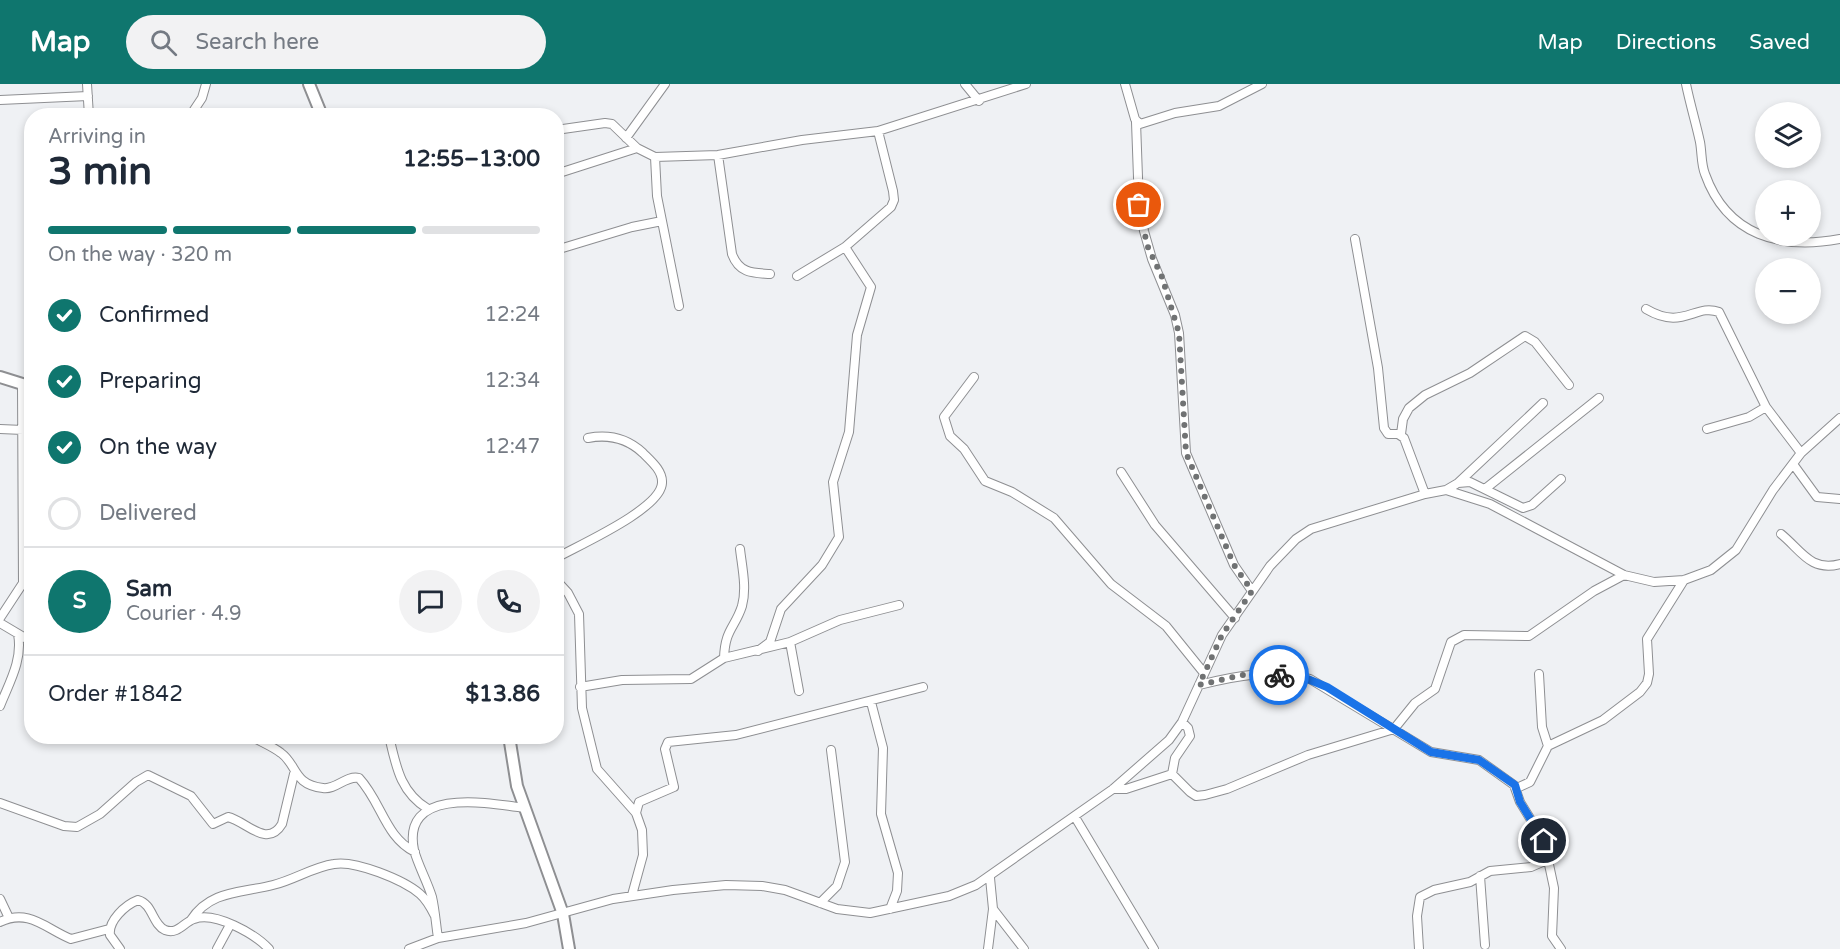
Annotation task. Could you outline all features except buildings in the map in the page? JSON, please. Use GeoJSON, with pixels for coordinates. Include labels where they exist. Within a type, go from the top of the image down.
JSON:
{"type":"FeatureCollection","features":[{"type":"Feature","properties":{"kind":"street"},"geometry":{"type":"LineString","coordinates":[[87,84],[89,108]]}},
{"type":"Feature","properties":{"kind":"street"},"geometry":{"type":"LineString","coordinates":[[195,108],[202,98],[206,84]]}},
{"type":"Feature","properties":{"kind":"street"},"geometry":{"type":"LineString","coordinates":[[309,84],[319,108]]}},
{"type":"Feature","properties":{"kind":"street"},"geometry":{"type":"LineString","coordinates":[[626,138],[665,84]]}},
{"type":"Feature","properties":{"kind":"street"},"geometry":{"type":"LineString","coordinates":[[965,84],[979,100]]}},
{"type":"Feature","properties":{"kind":"street"},"geometry":{"type":"LineString","coordinates":[[564,129],[612,124],[637,148],[655,157],[718,155],[802,140],[879,131],[1026,84]]}},
{"type":"Feature","properties":{"kind":"street"},"geometry":{"type":"LineString","coordinates":[[1125,84],[1136,122],[1139,205],[1144,231],[1149,252],[1175,315],[1179,333],[1186,453],[1234,565],[1252,591]]}},
{"type":"Feature","properties":{"kind":"street"},"geometry":{"type":"LineString","coordinates":[[1136,122],[1144,123],[1175,113],[1219,106],[1262,84]]}},
{"type":"Feature","properties":{"kind":"street"},"geometry":{"type":"LineString","coordinates":[[1686,84],[1704,172],[1713,192],[1738,224],[1747,230],[1783,242],[1818,243],[1840,238]]}},
{"type":"Feature","properties":{"kind":"street"},"geometry":{"type":"LineString","coordinates":[[0,100],[88,96]]}},
{"type":"Feature","properties":{"kind":"street"},"geometry":{"type":"LineString","coordinates":[[797,276],[846,247],[891,207],[894,200],[879,131]]}},
{"type":"Feature","properties":{"kind":"street"},"geometry":{"type":"LineString","coordinates":[[564,171],[637,148]]}},
{"type":"Feature","properties":{"kind":"street"},"geometry":{"type":"LineString","coordinates":[[718,155],[736,264],[746,272],[770,274]]}},
{"type":"Feature","properties":{"kind":"street"},"geometry":{"type":"LineString","coordinates":[[655,157],[657,196],[679,306]]}},
{"type":"Feature","properties":{"kind":"street"},"geometry":{"type":"LineString","coordinates":[[564,248],[632,227],[662,221]]}},
{"type":"Feature","properties":{"kind":"street"},"geometry":{"type":"LineString","coordinates":[[1355,239],[1378,368],[1384,428],[1388,434],[1401,434]]}},
{"type":"Feature","properties":{"kind":"street"},"geometry":{"type":"LineString","coordinates":[[758,651],[770,642],[781,609],[822,565],[839,537],[833,499],[834,476],[849,432],[855,346],[871,287],[846,247]]}},
{"type":"Feature","properties":{"kind":"street"},"geometry":{"type":"LineString","coordinates":[[1646,309],[1668,319],[1710,311],[1719,312],[1766,407],[1801,453]]}},
{"type":"Feature","properties":{"kind":"street"},"geometry":{"type":"LineString","coordinates":[[1425,494],[1401,434],[1402,419],[1409,408],[1425,394],[1470,373],[1526,336],[1535,342],[1569,385]]}},
{"type":"Feature","properties":{"kind":"street"},"geometry":{"type":"LineString","coordinates":[[0,376],[24,385]]}},
{"type":"Feature","properties":{"kind":"street"},"geometry":{"type":"LineString","coordinates":[[974,377],[944,417],[944,422],[950,436],[964,449],[978,473],[985,481],[1012,492],[1054,518],[1111,584],[1166,626],[1204,673]]}},
{"type":"Feature","properties":{"kind":"street"},"geometry":{"type":"LineString","coordinates":[[1485,489],[1599,398]]}},
{"type":"Feature","properties":{"kind":"street"},"geometry":{"type":"LineString","coordinates":[[409,949],[438,938],[526,923],[632,895],[745,885],[785,890],[820,903],[855,912],[890,909],[963,891],[990,878],[1113,789],[1158,750],[1182,722],[1222,635],[1252,591],[1283,552],[1311,529],[1425,494],[1446,490],[1458,483],[1543,403]]}},
{"type":"Feature","properties":{"kind":"street"},"geometry":{"type":"LineString","coordinates":[[1707,429],[1749,417],[1766,407]]}},
{"type":"Feature","properties":{"kind":"street"},"geometry":{"type":"LineString","coordinates":[[1446,490],[1490,504],[1624,575],[1654,582],[1684,580],[1711,570],[1736,550],[1801,453],[1840,418]]}},
{"type":"Feature","properties":{"kind":"street"},"geometry":{"type":"LineString","coordinates":[[24,419],[22,515],[24,534]]}},
{"type":"Feature","properties":{"kind":"street"},"geometry":{"type":"LineString","coordinates":[[0,429],[23,430]]}},
{"type":"Feature","properties":{"kind":"street"},"geometry":{"type":"LineString","coordinates":[[564,554],[634,516],[657,498],[662,484],[661,476],[654,464],[632,443],[602,435],[588,438]]}},
{"type":"Feature","properties":{"kind":"street"},"geometry":{"type":"LineString","coordinates":[[1793,464],[1817,497],[1822,500],[1840,499]]}},
{"type":"Feature","properties":{"kind":"street"},"geometry":{"type":"LineString","coordinates":[[1121,472],[1155,525],[1235,618]]}},
{"type":"Feature","properties":{"kind":"street"},"geometry":{"type":"LineString","coordinates":[[1458,483],[1470,483],[1526,508],[1561,479]]}},
{"type":"Feature","properties":{"kind":"street"},"geometry":{"type":"LineString","coordinates":[[633,525],[634,516]]}},
{"type":"Feature","properties":{"kind":"street"},"geometry":{"type":"LineString","coordinates":[[1781,534],[1808,560],[1820,566],[1840,564]]}},
{"type":"Feature","properties":{"kind":"street"},"geometry":{"type":"LineString","coordinates":[[724,658],[727,634],[741,609],[744,597],[740,549]]}},
{"type":"Feature","properties":{"kind":"street"},"geometry":{"type":"LineString","coordinates":[[1172,774],[1196,796],[1205,795],[1241,784],[1308,755],[1394,729],[1415,703],[1435,689],[1448,648],[1455,638],[1464,635],[1529,636],[1602,585],[1624,575]]}},
{"type":"Feature","properties":{"kind":"street"},"geometry":{"type":"LineString","coordinates":[[1517,788],[1530,782],[1548,746],[1602,720],[1640,692],[1647,683],[1649,674],[1647,639],[1684,580]]}},
{"type":"Feature","properties":{"kind":"street"},"geometry":{"type":"LineString","coordinates":[[0,618],[24,582]]}},
{"type":"Feature","properties":{"kind":"street"},"geometry":{"type":"LineString","coordinates":[[564,589],[579,614],[580,687],[585,727],[597,770],[636,813],[644,839],[643,855],[632,895]]}},
{"type":"Feature","properties":{"kind":"street"},"geometry":{"type":"LineString","coordinates":[[580,687],[630,680],[685,680],[724,658],[790,642],[840,620],[898,605]]}},
{"type":"Feature","properties":{"kind":"street"},"geometry":{"type":"LineString","coordinates":[[0,623],[24,637]]}},
{"type":"Feature","properties":{"kind":"street"},"geometry":{"type":"LineString","coordinates":[[0,706],[18,660],[21,646],[18,634]]}},
{"type":"Feature","properties":{"kind":"street"},"geometry":{"type":"LineString","coordinates":[[790,642],[799,691]]}},
{"type":"Feature","properties":{"kind":"street"},"geometry":{"type":"LineString","coordinates":[[1539,674],[1542,727],[1548,746]]}},
{"type":"Feature","properties":{"kind":"street"},"geometry":{"type":"LineString","coordinates":[[1199,685],[1242,675],[1298,675],[1327,687],[1431,752],[1479,760],[1517,788],[1520,802],[1540,832],[1554,888],[1552,936],[1554,942],[1562,949]]}},
{"type":"Feature","properties":{"kind":"street"},"geometry":{"type":"LineString","coordinates":[[636,813],[639,802],[674,787],[665,749],[668,742],[736,735],[923,687]]}},
{"type":"Feature","properties":{"kind":"street"},"geometry":{"type":"LineString","coordinates":[[871,702],[884,748],[881,814],[898,873],[897,891],[890,909]]}},
{"type":"Feature","properties":{"kind":"street"},"geometry":{"type":"LineString","coordinates":[[1172,774],[1175,758],[1190,736],[1188,728],[1182,722]]}},
{"type":"Feature","properties":{"kind":"street"},"geometry":{"type":"LineString","coordinates":[[266,744],[282,753],[294,774],[316,786],[326,788],[352,777],[359,778],[382,811],[395,839],[415,852]]}},
{"type":"Feature","properties":{"kind":"street"},"geometry":{"type":"LineString","coordinates":[[391,744],[396,769],[406,789],[413,799],[428,809]]}},
{"type":"Feature","properties":{"kind":"street"},"geometry":{"type":"LineString","coordinates":[[510,744],[517,786],[563,914],[569,949]]}},
{"type":"Feature","properties":{"kind":"street"},"geometry":{"type":"LineString","coordinates":[[820,903],[837,886],[845,862],[831,750]]}},
{"type":"Feature","properties":{"kind":"street"},"geometry":{"type":"LineString","coordinates":[[0,803],[64,826],[77,827],[100,814],[136,782],[148,775],[190,796],[213,824],[228,817],[255,832],[272,834],[278,831],[282,824],[294,774]]}},
{"type":"Feature","properties":{"kind":"street"},"geometry":{"type":"LineString","coordinates":[[1113,789],[1126,789],[1172,774]]}},
{"type":"Feature","properties":{"kind":"street"},"geometry":{"type":"LineString","coordinates":[[438,938],[432,898],[415,852],[414,830],[428,809],[439,804],[465,802],[524,808]]}},
{"type":"Feature","properties":{"kind":"street"},"geometry":{"type":"LineString","coordinates":[[1075,817],[1154,949]]}},
{"type":"Feature","properties":{"kind":"street"},"geometry":{"type":"LineString","coordinates":[[1419,949],[1417,916],[1420,897],[1434,890],[1470,882],[1490,871],[1539,866],[1547,860]]}},
{"type":"Feature","properties":{"kind":"street"},"geometry":{"type":"LineString","coordinates":[[0,922],[9,918],[24,917],[40,921],[71,939],[109,929],[129,904],[138,900],[146,903],[158,924],[166,930],[178,930],[191,920],[204,903],[224,894],[272,885],[325,866],[347,862],[408,885],[424,898],[435,916]]}},
{"type":"Feature","properties":{"kind":"street"},"geometry":{"type":"LineString","coordinates":[[1480,876],[1485,945]]}},
{"type":"Feature","properties":{"kind":"street"},"geometry":{"type":"LineString","coordinates":[[988,949],[993,909],[990,878]]}},
{"type":"Feature","properties":{"kind":"street"},"geometry":{"type":"LineString","coordinates":[[0,899],[9,918]]}},
{"type":"Feature","properties":{"kind":"street"},"geometry":{"type":"LineString","coordinates":[[993,909],[1024,949]]}},
{"type":"Feature","properties":{"kind":"street"},"geometry":{"type":"LineString","coordinates":[[191,920],[209,918],[230,925],[251,933],[269,949]]}},
{"type":"Feature","properties":{"kind":"street"},"geometry":{"type":"LineString","coordinates":[[217,949],[230,925]]}},
{"type":"Feature","properties":{"kind":"street"},"geometry":{"type":"LineString","coordinates":[[109,929],[110,935],[120,949]]}},
{"type":"Feature","properties":{"kind":"way so far"},"geometry":{"type":"LineString","coordinates":[[1139,205],[1147,245],[1162,277],[1179,333],[1186,453],[1234,565],[1252,591],[1222,635],[1199,685],[1242,675],[1279,675]]}},
{"type":"Feature","properties":{"kind":"route"},"geometry":{"type":"LineString","coordinates":[[1279,675],[1298,675],[1327,687],[1431,752],[1479,760],[1515,785],[1520,802],[1544,841]]}}]}
